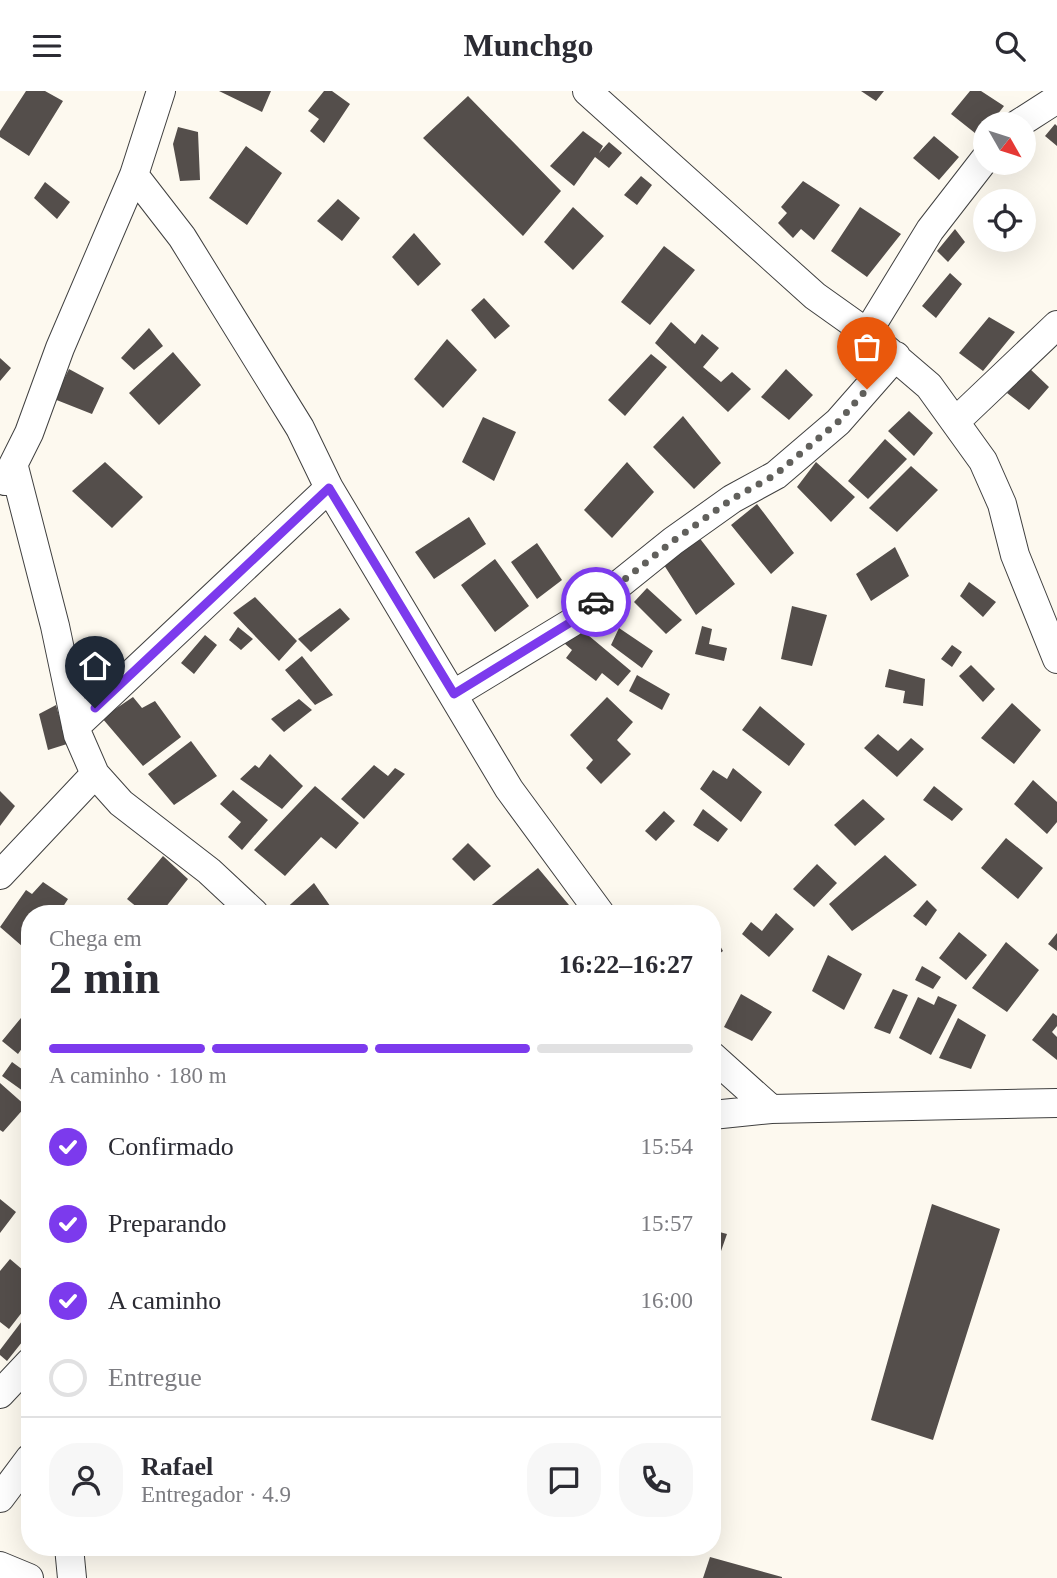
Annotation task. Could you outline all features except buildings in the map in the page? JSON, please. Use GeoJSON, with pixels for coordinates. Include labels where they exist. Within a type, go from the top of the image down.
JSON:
{"type":"FeatureCollection","features":[{"type":"Feature","properties":{"kind":"street"},"geometry":{"type":"LineString","coordinates":[[161,91],[134,175],[7,478],[55,626],[76,726],[94,774],[121,803],[209,871],[245,905]]}},
{"type":"Feature","properties":{"kind":"street"},"geometry":{"type":"LineString","coordinates":[[587,91],[815,296],[867,333],[929,386],[983,461],[1002,504],[1015,555],[1057,659]]}},
{"type":"Feature","properties":{"kind":"street"},"geometry":{"type":"LineString","coordinates":[[1036,112],[1057,99]]}},
{"type":"Feature","properties":{"kind":"street"},"geometry":{"type":"LineString","coordinates":[[867,333],[930,230],[973,174]]}},
{"type":"Feature","properties":{"kind":"street"},"geometry":{"type":"LineString","coordinates":[[134,175],[182,237],[300,428],[329,488],[509,789],[594,905]]}},
{"type":"Feature","properties":{"kind":"street"},"geometry":{"type":"LineString","coordinates":[[955,422],[1057,325]]}},
{"type":"Feature","properties":{"kind":"street"},"geometry":{"type":"LineString","coordinates":[[454,694],[571,622],[673,541],[732,499],[775,475],[838,422],[896,356]]}},
{"type":"Feature","properties":{"kind":"street"},"geometry":{"type":"LineString","coordinates":[[76,726],[329,488]]}},
{"type":"Feature","properties":{"kind":"street"},"geometry":{"type":"LineString","coordinates":[[0,875],[94,774]]}},
{"type":"Feature","properties":{"kind":"street"},"geometry":{"type":"LineString","coordinates":[[721,1064],[771,1108]]}},
{"type":"Feature","properties":{"kind":"street"},"geometry":{"type":"LineString","coordinates":[[721,1114],[771,1108],[1057,1103]]}},
{"type":"Feature","properties":{"kind":"street"},"geometry":{"type":"LineString","coordinates":[[0,1394],[21,1372]]}},
{"type":"Feature","properties":{"kind":"street"},"geometry":{"type":"LineString","coordinates":[[0,1498],[21,1470]]}},
{"type":"Feature","properties":{"kind":"street"},"geometry":{"type":"LineString","coordinates":[[70,1556],[72,1578]]}},
{"type":"Feature","properties":{"kind":"street"},"geometry":{"type":"LineString","coordinates":[[0,1566],[29,1578]]}},
{"type":"Feature","properties":{"kind":"way so far"},"geometry":{"type":"LineString","coordinates":[[596,602],[673,541],[732,499],[775,475],[838,422],[867,389]]}},
{"type":"Feature","properties":{"kind":"route"},"geometry":{"type":"LineString","coordinates":[[95,708],[329,488],[454,694],[571,622],[596,602]]}}]}
